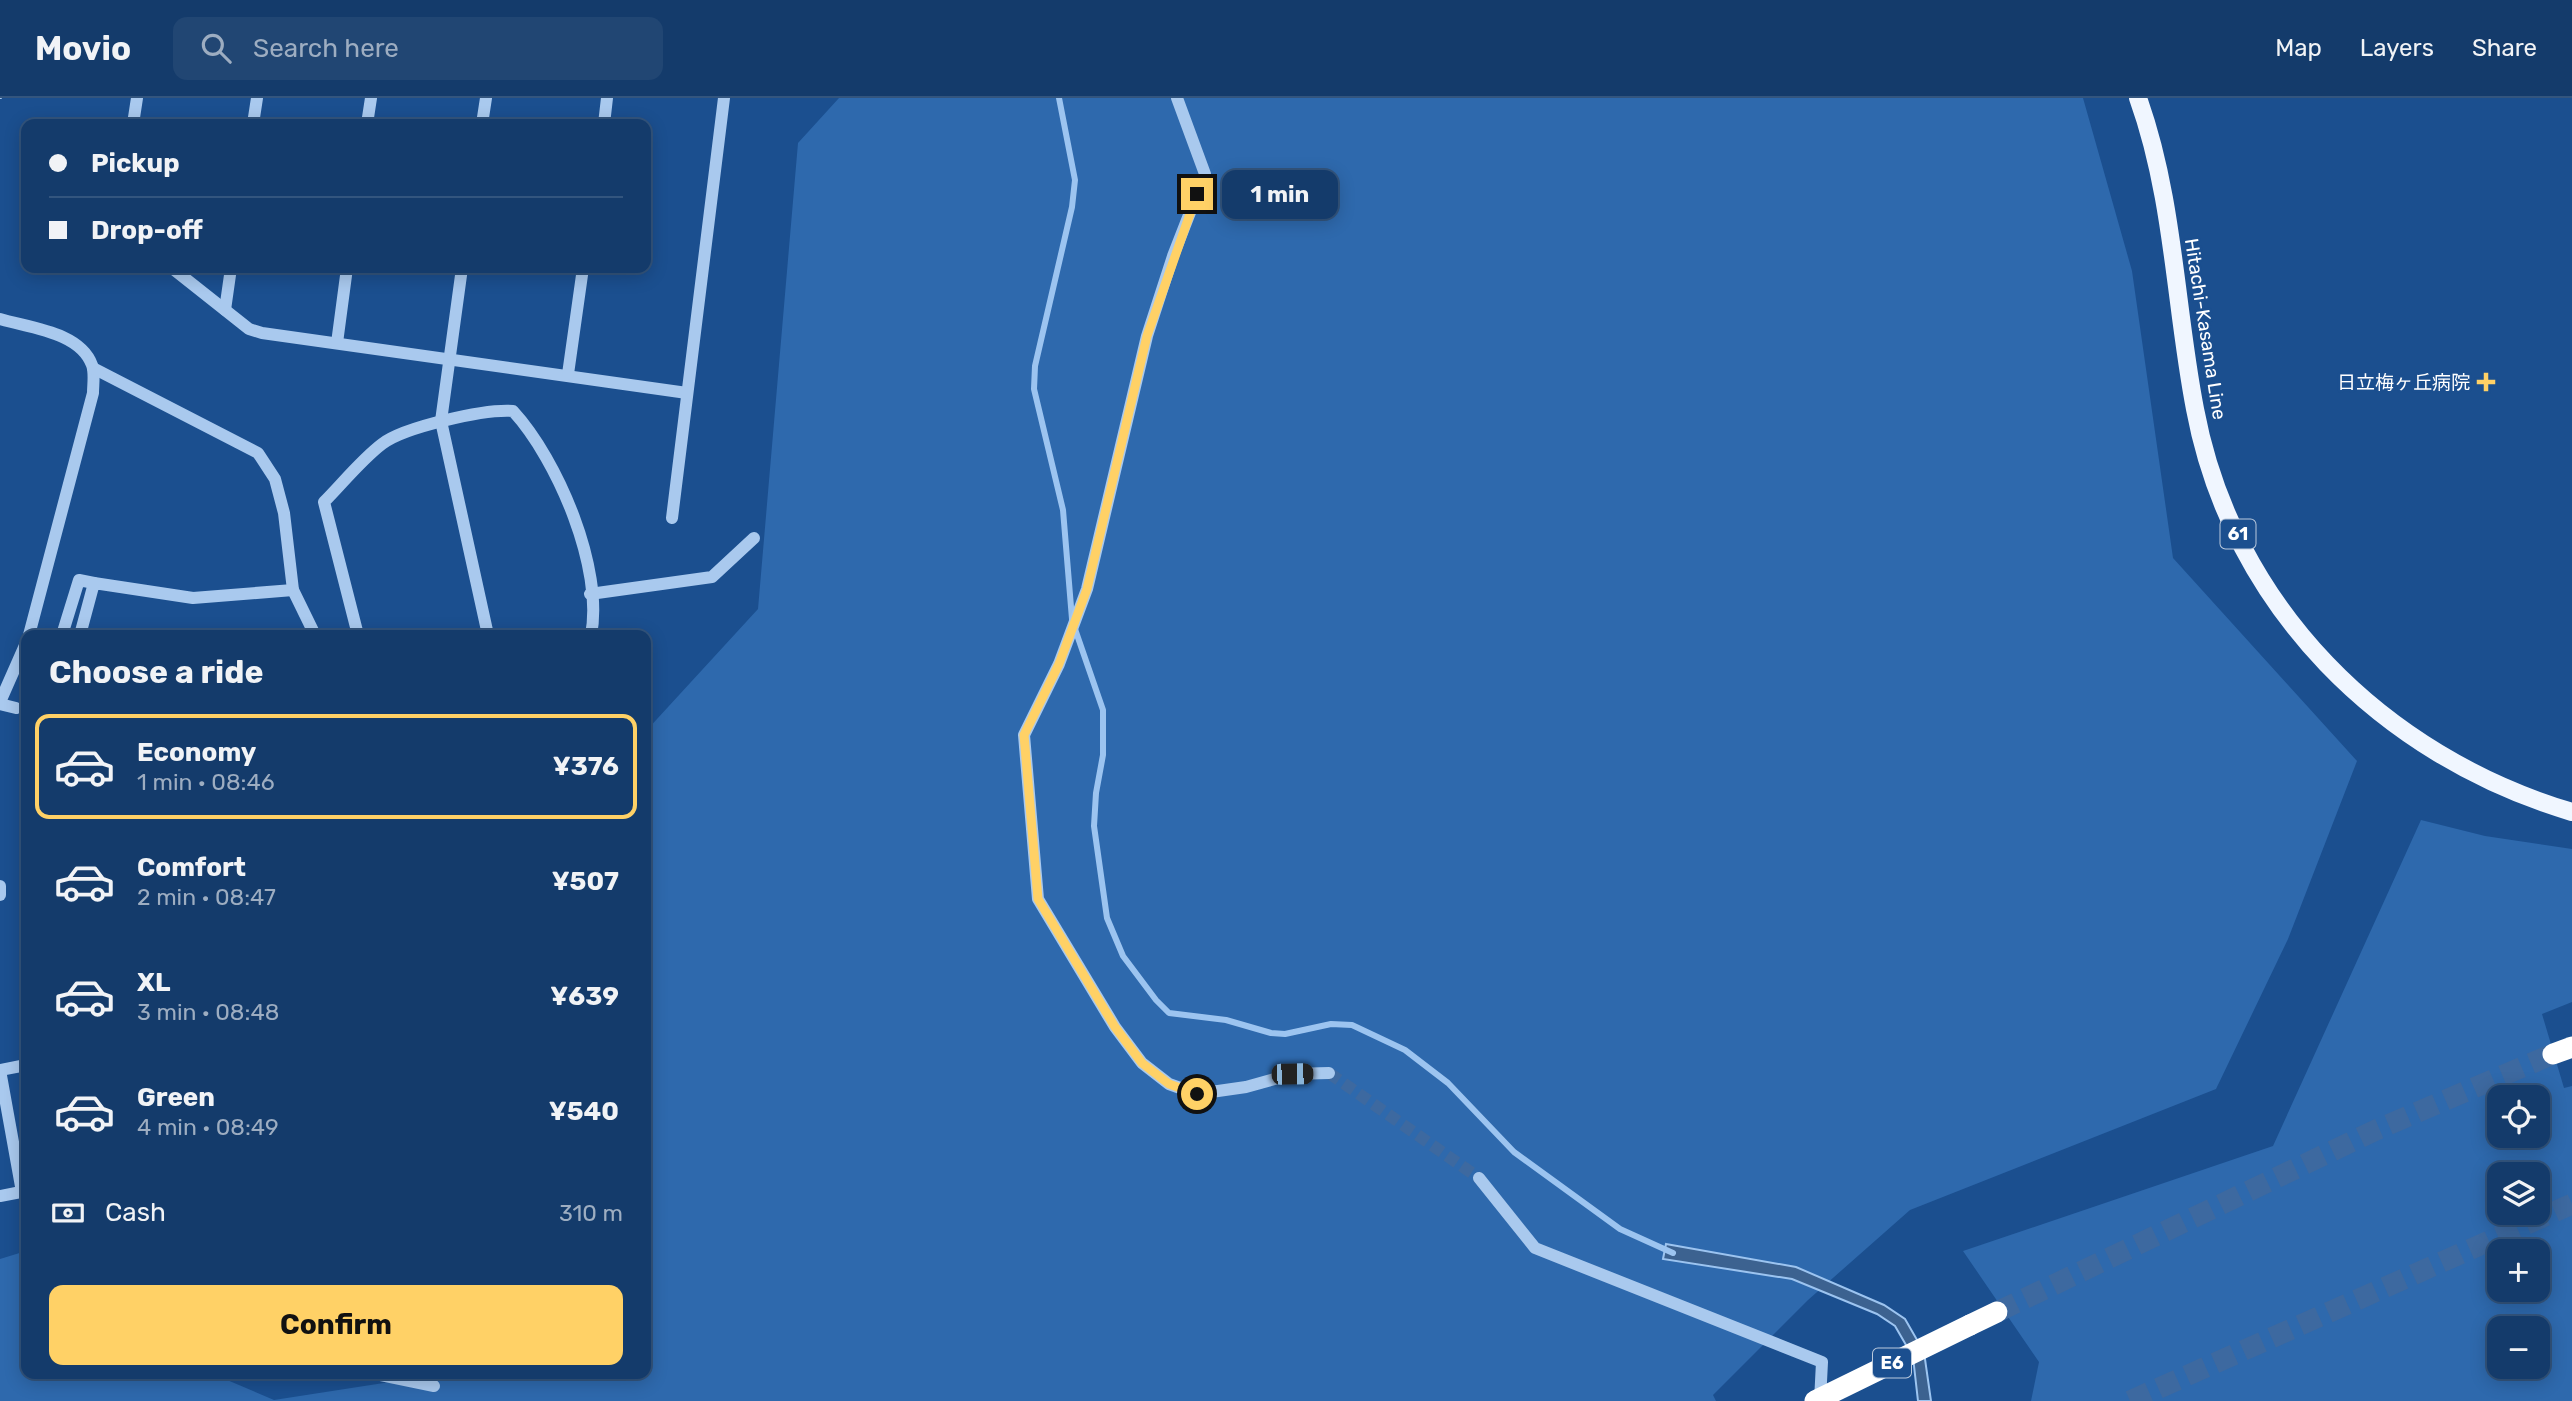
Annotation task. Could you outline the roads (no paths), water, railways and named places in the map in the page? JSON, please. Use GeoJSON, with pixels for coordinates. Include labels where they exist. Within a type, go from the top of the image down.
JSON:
{"type":"FeatureCollection","features":[{"type":"Feature","properties":{"kind":"highway","name":"E6"},"geometry":{"type":"LineString","coordinates":[[1817,1401],[1997,1312]]}},
{"type":"Feature","properties":{"kind":"main road","name":"Hitachi-Kasama Line"},"geometry":{"type":"LineString","coordinates":[[2138,98],[2157,166],[2195,410],[2221,498],[2272,596],[2302,638],[2331,671],[2390,720],[2465,771],[2527,798],[2572,813]]}},
{"type":"Feature","properties":{"kind":"street"},"geometry":{"type":"LineString","coordinates":[[135,119],[137,98]]}},
{"type":"Feature","properties":{"kind":"street"},"geometry":{"type":"LineString","coordinates":[[254,119],[257,98]]}},
{"type":"Feature","properties":{"kind":"street"},"geometry":{"type":"LineString","coordinates":[[368,119],[371,98]]}},
{"type":"Feature","properties":{"kind":"street"},"geometry":{"type":"LineString","coordinates":[[483,119],[486,98]]}},
{"type":"Feature","properties":{"kind":"street"},"geometry":{"type":"LineString","coordinates":[[605,119],[607,98]]}},
{"type":"Feature","properties":{"kind":"street"},"geometry":{"type":"LineString","coordinates":[[673,518],[724,98]]}},
{"type":"Feature","properties":{"kind":"street"},"geometry":{"type":"LineString","coordinates":[[1177,98],[1205,174],[1173,256],[1147,336],[1087,589],[1059,664],[1024,735],[1038,899],[1115,1027],[1142,1063],[1169,1084],[1197,1094],[1246,1087],[1292,1074],[1329,1073]]}},
{"type":"Feature","properties":{"kind":"street"},"geometry":{"type":"LineString","coordinates":[[178,273],[249,328],[262,333],[568,374],[687,393]]}},
{"type":"Feature","properties":{"kind":"street"},"geometry":{"type":"LineString","coordinates":[[225,310],[230,273]]}},
{"type":"Feature","properties":{"kind":"street"},"geometry":{"type":"LineString","coordinates":[[337,343],[346,273]]}},
{"type":"Feature","properties":{"kind":"street"},"geometry":{"type":"LineString","coordinates":[[461,273],[442,421],[487,630]]}},
{"type":"Feature","properties":{"kind":"street"},"geometry":{"type":"LineString","coordinates":[[568,374],[582,273]]}},
{"type":"Feature","properties":{"kind":"street"},"geometry":{"type":"LineString","coordinates":[[0,319],[72,341],[85,351],[93,368],[93,393],[30,630]]}},
{"type":"Feature","properties":{"kind":"street"},"geometry":{"type":"LineString","coordinates":[[93,368],[258,453],[275,479],[284,513],[293,590],[313,630]]}},
{"type":"Feature","properties":{"kind":"street"},"geometry":{"type":"LineString","coordinates":[[357,630],[324,502],[383,443],[442,421],[497,410],[513,411],[527,426],[549,462],[583,538],[594,620],[592,630]]}},
{"type":"Feature","properties":{"kind":"street"},"geometry":{"type":"LineString","coordinates":[[590,594],[712,577],[754,538]]}},
{"type":"Feature","properties":{"kind":"street"},"geometry":{"type":"LineString","coordinates":[[64,630],[79,580],[193,598],[293,590]]}},
{"type":"Feature","properties":{"kind":"street"},"geometry":{"type":"LineString","coordinates":[[81,630],[94,583]]}},
{"type":"Feature","properties":{"kind":"street"},"geometry":{"type":"LineString","coordinates":[[16,708],[0,703],[21,655]]}},
{"type":"Feature","properties":{"kind":"street"},"geometry":{"type":"LineString","coordinates":[[0,886],[0,895]]}},
{"type":"Feature","properties":{"kind":"street"},"geometry":{"type":"LineString","coordinates":[[21,1066],[0,1070],[21,1177]]}},
{"type":"Feature","properties":{"kind":"street"},"geometry":{"type":"LineString","coordinates":[[1479,1178],[1535,1248],[1822,1362],[1817,1401]]}},
{"type":"Feature","properties":{"kind":"street"},"geometry":{"type":"LineString","coordinates":[[0,1196],[21,1192]]}},
{"type":"Feature","properties":{"kind":"street"},"geometry":{"type":"LineString","coordinates":[[398,1379],[434,1387]]}},
{"type":"Feature","properties":{"kind":"waterway"},"geometry":{"type":"LineString","coordinates":[[1059,98],[1075,180],[1072,207],[1035,366],[1034,389],[1063,510],[1072,619]]}},
{"type":"Feature","properties":{"kind":"waterway"},"geometry":{"type":"LineString","coordinates":[[1075,629],[1103,710],[1103,755],[1096,793],[1094,826],[1107,918],[1123,956],[1156,1000],[1169,1013],[1226,1020],[1271,1033],[1285,1034],[1331,1024],[1352,1025],[1405,1050],[1448,1083],[1514,1152],[1620,1229],[1673,1253]]}},
{"type":"Feature","properties":{"kind":"tunnel"},"geometry":{"type":"LineString","coordinates":[[1997,1312],[2376,1130],[2553,1054]]}},
{"type":"Feature","properties":{"kind":"tunnel"},"geometry":{"type":"LineString","coordinates":[[1329,1073],[1479,1178]]}},
{"type":"Feature","properties":{"kind":"tunnel"},"geometry":{"type":"LineString","coordinates":[[2130,1401],[2572,1204]]}},
{"type":"Feature","properties":{"kind":"place","name":"日立梅ヶ丘病院"},"geometry":{"type":"Point","coordinates":[2486,382]}}]}
